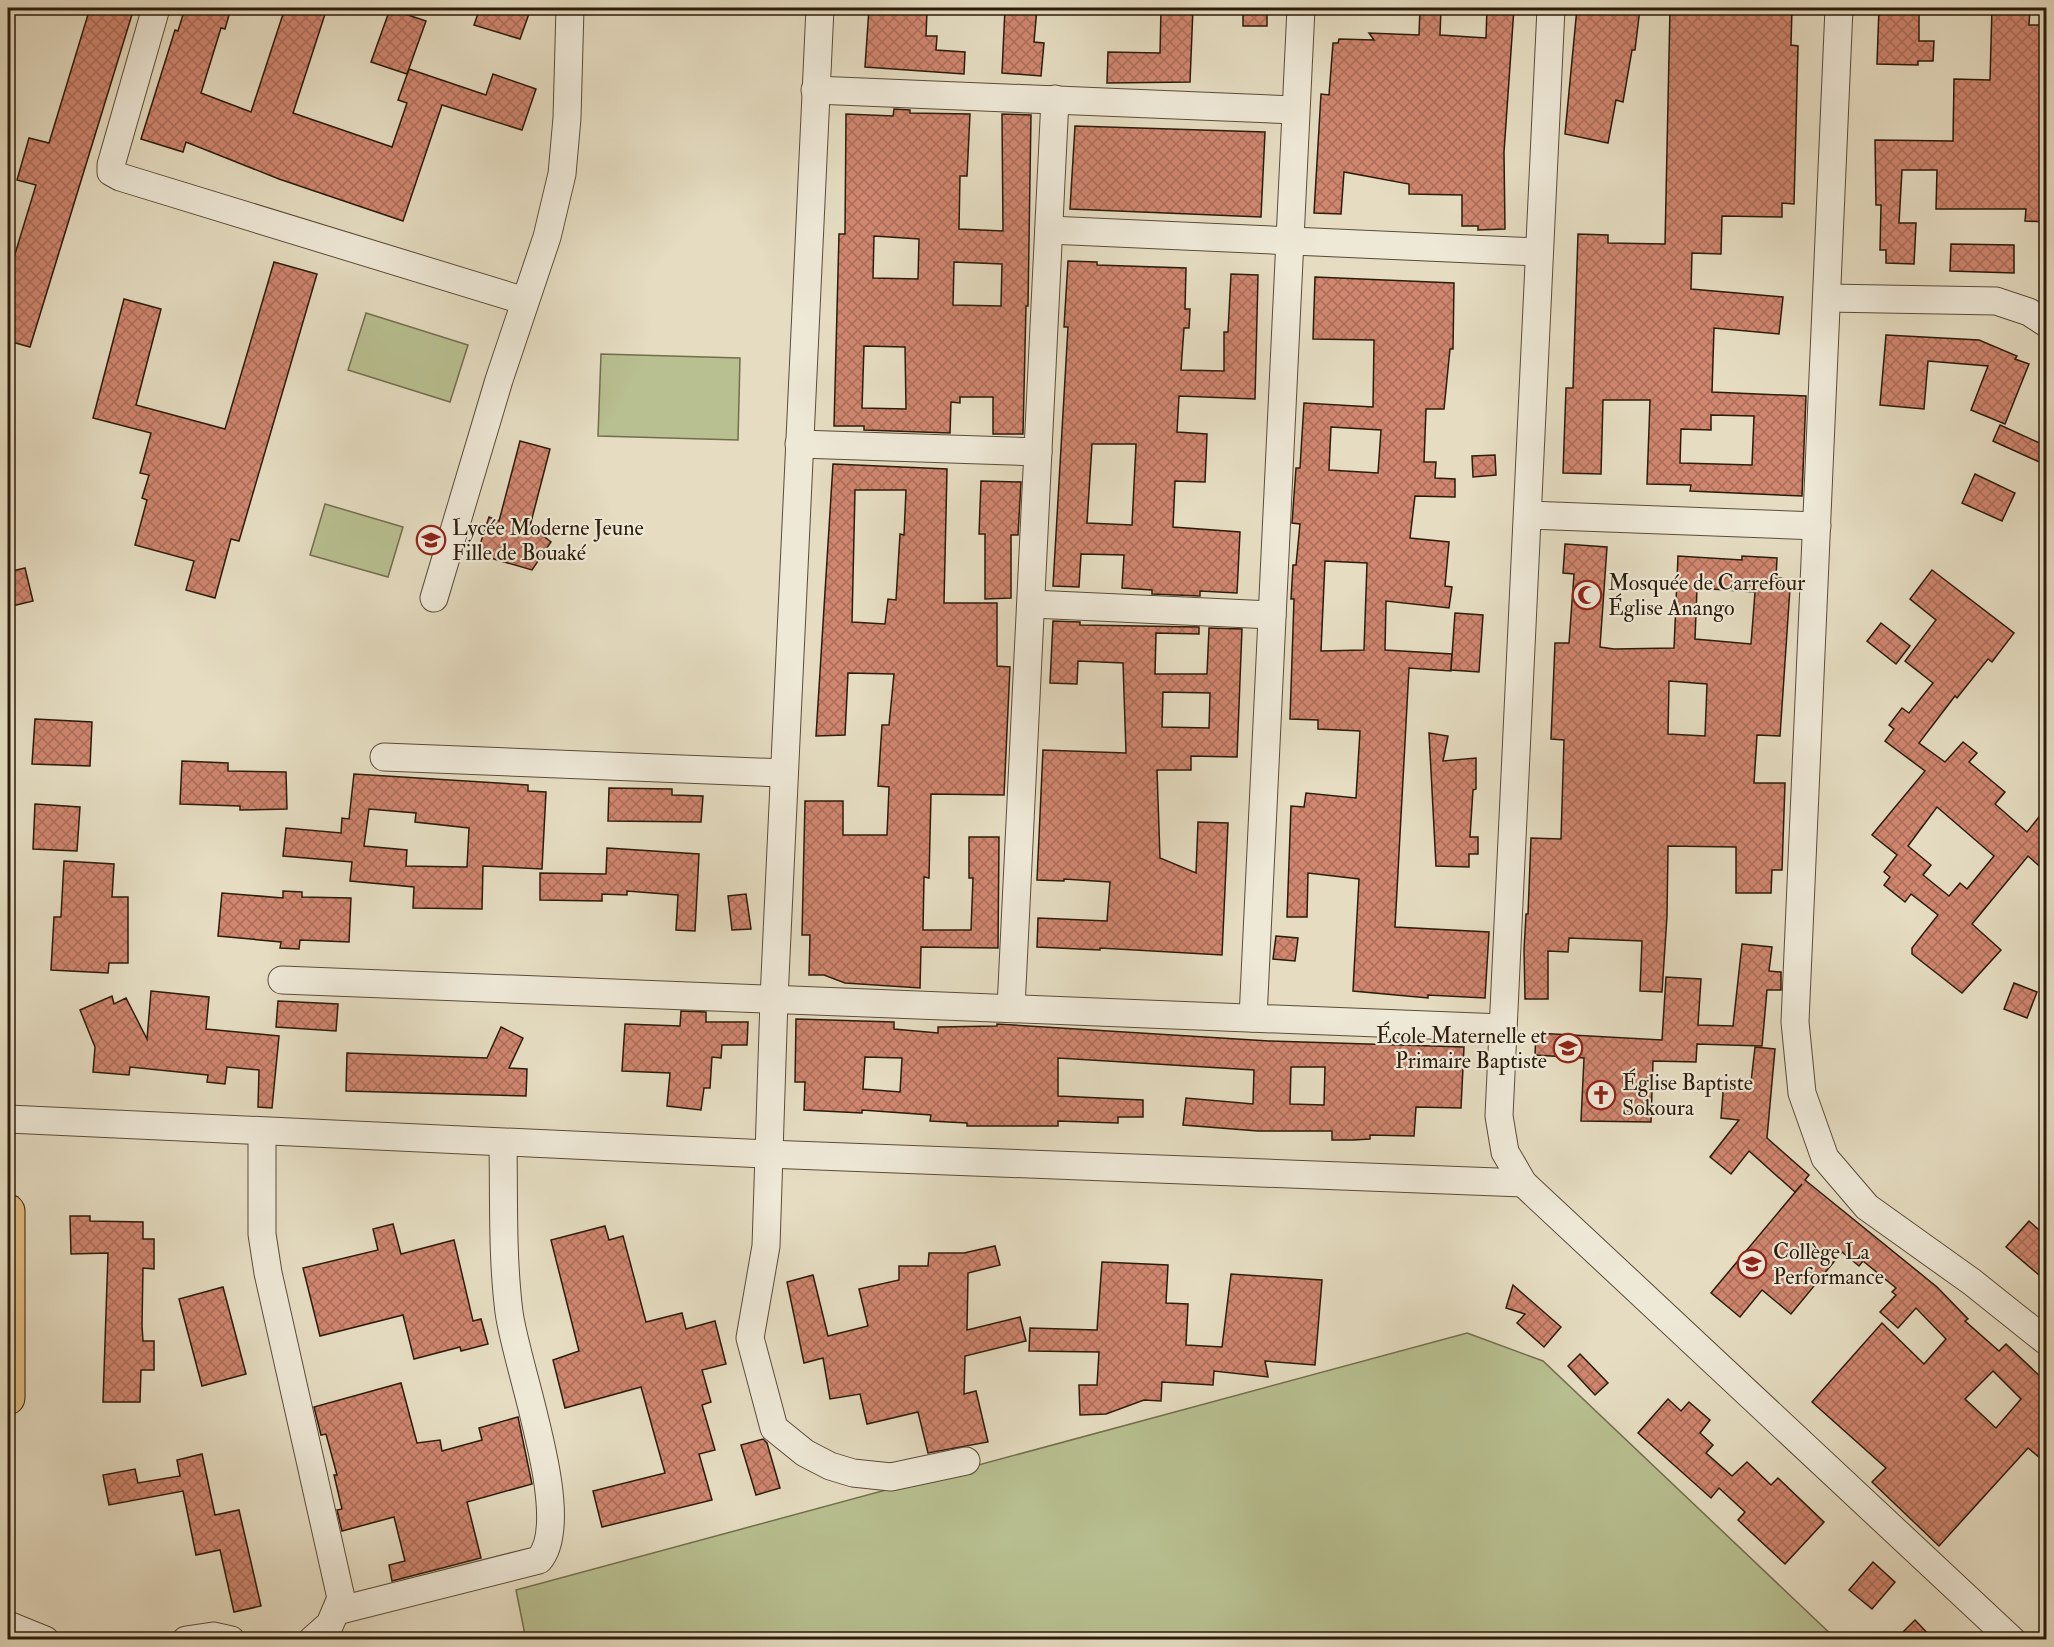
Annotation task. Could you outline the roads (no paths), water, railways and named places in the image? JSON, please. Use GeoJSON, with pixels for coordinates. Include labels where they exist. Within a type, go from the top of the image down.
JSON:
{"type":"FeatureCollection","features":[{"type":"Feature","properties":{"kind":"main road"},"geometry":{"type":"LineString","coordinates":[[8,1211],[8,1398]]}},
{"type":"Feature","properties":{"kind":"street"},"geometry":{"type":"LineString","coordinates":[[156,8],[111,165],[111,172],[120,177],[525,302]]}},
{"type":"Feature","properties":{"kind":"street"},"geometry":{"type":"LineString","coordinates":[[434,598],[547,237],[562,174],[567,118],[570,8]]}},
{"type":"Feature","properties":{"kind":"street"},"geometry":{"type":"LineString","coordinates":[[820,8],[767,1155],[765,1246],[750,1338],[774,1428],[805,1453],[830,1466],[853,1473],[891,1477],[966,1461]]}},
{"type":"Feature","properties":{"kind":"street"},"geometry":{"type":"LineString","coordinates":[[1253,1018],[1301,8]]}},
{"type":"Feature","properties":{"kind":"street"},"geometry":{"type":"LineString","coordinates":[[1551,8],[1499,1116],[1505,1152],[1523,1182],[2012,1640]]}},
{"type":"Feature","properties":{"kind":"street"},"geometry":{"type":"LineString","coordinates":[[1839,8],[1795,1022],[1802,1093],[1825,1158],[1868,1207],[1972,1282],[2046,1341]]}},
{"type":"Feature","properties":{"kind":"street"},"geometry":{"type":"LineString","coordinates":[[815,90],[1295,110]]}},
{"type":"Feature","properties":{"kind":"street"},"geometry":{"type":"LineString","coordinates":[[1011,1008],[1055,99]]}},
{"type":"Feature","properties":{"kind":"street"},"geometry":{"type":"LineString","coordinates":[[1048,230],[1538,252]]}},
{"type":"Feature","properties":{"kind":"street"},"geometry":{"type":"LineString","coordinates":[[1827,298],[1996,302],[2029,312],[2046,323]]}},
{"type":"Feature","properties":{"kind":"street"},"geometry":{"type":"LineString","coordinates":[[799,444],[1038,452]]}},
{"type":"Feature","properties":{"kind":"street"},"geometry":{"type":"LineString","coordinates":[[1528,515],[1817,526]]}},
{"type":"Feature","properties":{"kind":"street"},"geometry":{"type":"LineString","coordinates":[[1032,604],[1272,615]]}},
{"type":"Feature","properties":{"kind":"street"},"geometry":{"type":"LineString","coordinates":[[384,757],[784,773]]}},
{"type":"Feature","properties":{"kind":"street"},"geometry":{"type":"LineString","coordinates":[[282,980],[1503,1028]]}},
{"type":"Feature","properties":{"kind":"street"},"geometry":{"type":"LineString","coordinates":[[8,1119],[262,1133],[767,1155],[1523,1182]]}},
{"type":"Feature","properties":{"kind":"street"},"geometry":{"type":"LineString","coordinates":[[262,1133],[262,1234],[268,1273],[341,1598],[330,1624],[312,1640]]}},
{"type":"Feature","properties":{"kind":"street"},"geometry":{"type":"LineString","coordinates":[[337,1611],[538,1560],[547,1551],[551,1527],[551,1499],[514,1341],[507,1298],[503,1143]]}},
{"type":"Feature","properties":{"kind":"street"},"geometry":{"type":"LineString","coordinates":[[8,1625],[45,1640]]}},
{"type":"Feature","properties":{"kind":"street"},"geometry":{"type":"LineString","coordinates":[[186,1640],[213,1636],[231,1640]]}},
{"type":"Feature","properties":{"kind":"place","name":"Lycée Moderne Jeune Fille de Bouaké"},"geometry":{"type":"Point","coordinates":[431,540]}},
{"type":"Feature","properties":{"kind":"place","name":"Mosquée de Carrefour Église Anango"},"geometry":{"type":"Point","coordinates":[1587,595]}},
{"type":"Feature","properties":{"kind":"place","name":"École Maternelle et Primaire Baptiste"},"geometry":{"type":"Point","coordinates":[1568,1048]}},
{"type":"Feature","properties":{"kind":"place","name":"Église Baptiste Sokoura"},"geometry":{"type":"Point","coordinates":[1601,1095]}},
{"type":"Feature","properties":{"kind":"place","name":"Collège La Performance"},"geometry":{"type":"Point","coordinates":[1752,1264]}}]}
